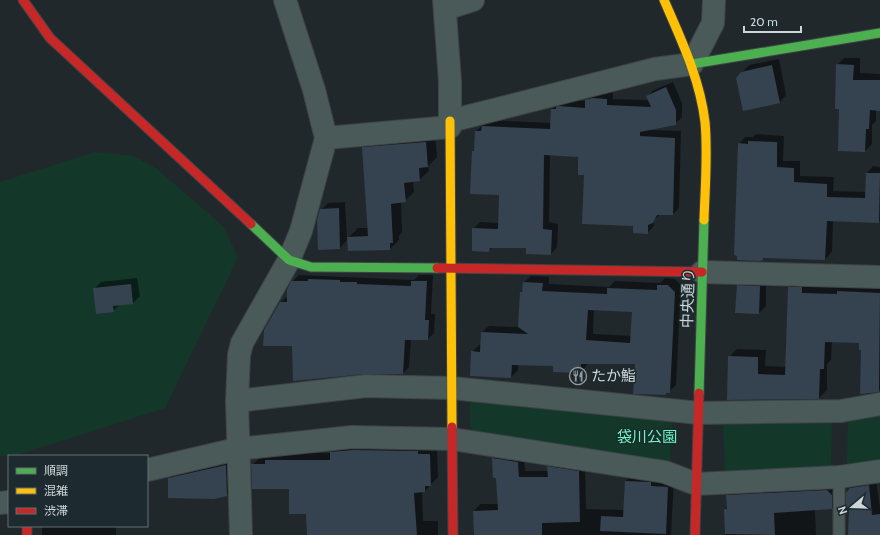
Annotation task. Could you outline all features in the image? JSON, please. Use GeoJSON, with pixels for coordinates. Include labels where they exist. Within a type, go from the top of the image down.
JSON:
{"type":"FeatureCollection","features":[{"type":"Feature","properties":{"kind":"street"},"geometry":{"type":"LineString","coordinates":[[24,0],[50,38],[289,260],[311,267],[702,272],[880,277]]}},
{"type":"Feature","properties":{"kind":"street"},"geometry":{"type":"LineString","coordinates":[[241,535],[237,449],[239,355],[242,343],[289,260],[301,231],[326,138],[314,90],[285,0]]}},
{"type":"Feature","properties":{"kind":"street"},"geometry":{"type":"LineString","coordinates":[[453,535],[450,81],[445,4],[473,0]]}},
{"type":"Feature","properties":{"kind":"street","name":"中央通り"},"geometry":{"type":"LineString","coordinates":[[664,0],[692,64],[700,88],[706,116],[695,535]]}},
{"type":"Feature","properties":{"kind":"street"},"geometry":{"type":"LineString","coordinates":[[692,64],[713,23],[714,0]]}},
{"type":"Feature","properties":{"kind":"street"},"geometry":{"type":"LineString","coordinates":[[326,138],[450,124],[655,69],[880,33]]}},
{"type":"Feature","properties":{"kind":"street"},"geometry":{"type":"LineString","coordinates":[[237,401],[366,386],[452,388],[699,413],[841,411],[880,404]]}},
{"type":"Feature","properties":{"kind":"street"},"geometry":{"type":"LineString","coordinates":[[148,470],[237,449],[352,437],[452,439],[664,472],[696,484],[839,477],[880,472]]}},
{"type":"Feature","properties":{"kind":"lane"},"geometry":{"type":"LineString","coordinates":[[839,477],[839,535]]}},
{"type":"Feature","properties":{"kind":"green space"},"geometry":{"type":"Polygon","coordinates":[[[95,152],[133,156],[157,169],[223,226],[238,257],[165,408],[17,455],[0,456],[0,182],[95,152]]]}},
{"type":"Feature","properties":{"kind":"green space","name":"袋川公園"},"geometry":{"type":"Polygon","coordinates":[[[470,396],[673,416],[670,459],[663,465],[477,435],[470,427],[470,396]]]}},
{"type":"Feature","properties":{"kind":"green space"},"geometry":{"type":"Polygon","coordinates":[[[880,409],[880,463],[847,468],[848,414],[880,409]]]}},
{"type":"Feature","properties":{"kind":"green space"},"geometry":{"type":"Polygon","coordinates":[[[832,417],[831,470],[725,471],[723,419],[832,417]]]}},
{"type":"Feature","properties":{"kind":"building"},"geometry":{"type":"Polygon","coordinates":[[[836,64],[854,65],[853,80],[880,80],[880,111],[870,110],[869,129],[866,129],[865,152],[838,151],[839,109],[835,109],[836,64]]]}},
{"type":"Feature","properties":{"kind":"building"},"geometry":{"type":"Polygon","coordinates":[[[772,65],[780,103],[743,111],[736,78],[741,72],[772,65]]]}},
{"type":"Feature","properties":{"kind":"building"},"geometry":{"type":"Polygon","coordinates":[[[666,87],[676,110],[676,125],[640,132],[640,136],[675,138],[673,215],[657,215],[653,223],[648,225],[648,234],[633,233],[633,226],[582,224],[584,175],[578,175],[578,157],[544,155],[543,229],[552,230],[551,255],[526,254],[526,248],[490,248],[489,252],[472,251],[472,228],[498,229],[499,195],[470,194],[472,151],[474,151],[475,131],[481,131],[482,126],[550,129],[551,109],[556,109],[558,106],[585,108],[585,100],[592,98],[607,99],[607,105],[651,107],[646,96],[666,87]]]}},
{"type":"Feature","properties":{"kind":"building"},"geometry":{"type":"Polygon","coordinates":[[[748,141],[777,142],[777,167],[794,168],[794,182],[827,184],[827,197],[865,198],[866,173],[880,173],[879,223],[827,221],[825,260],[763,258],[763,260],[760,261],[737,260],[737,256],[734,255],[738,143],[748,144],[748,141]]]}},
{"type":"Feature","properties":{"kind":"building"},"geometry":{"type":"Polygon","coordinates":[[[426,142],[428,167],[419,168],[420,181],[404,183],[406,202],[391,204],[393,243],[390,243],[390,250],[348,251],[347,237],[368,236],[362,147],[426,142]]]}},
{"type":"Feature","properties":{"kind":"building"},"geometry":{"type":"Polygon","coordinates":[[[339,208],[340,249],[318,250],[317,220],[320,209],[339,208]]]}},
{"type":"Feature","properties":{"kind":"building"},"geometry":{"type":"Polygon","coordinates":[[[308,279],[340,280],[340,282],[357,282],[357,284],[411,286],[411,281],[427,281],[425,320],[429,320],[428,340],[405,340],[403,374],[365,374],[293,381],[292,346],[263,346],[264,330],[280,302],[287,302],[287,290],[291,281],[308,281],[308,279]]]}},
{"type":"Feature","properties":{"kind":"building"},"geometry":{"type":"Polygon","coordinates":[[[523,282],[543,283],[542,291],[607,294],[607,288],[657,290],[657,285],[668,285],[675,292],[670,393],[666,393],[666,395],[633,394],[635,364],[581,364],[581,373],[553,372],[553,366],[512,365],[511,378],[470,376],[471,351],[480,352],[481,332],[528,334],[518,327],[520,292],[522,292],[523,282]],[[588,310],[586,340],[630,343],[632,312],[588,310]]]}},
{"type":"Feature","properties":{"kind":"building"},"geometry":{"type":"Polygon","coordinates":[[[131,284],[133,304],[113,306],[114,312],[96,314],[93,288],[131,284]]]}},
{"type":"Feature","properties":{"kind":"building"},"geometry":{"type":"Polygon","coordinates":[[[737,285],[760,286],[759,314],[735,313],[737,285]]]}},
{"type":"Feature","properties":{"kind":"building"},"geometry":{"type":"Polygon","coordinates":[[[788,287],[802,287],[802,293],[837,294],[837,291],[880,293],[879,392],[860,394],[861,350],[859,350],[859,343],[825,342],[824,369],[820,369],[819,399],[727,400],[728,356],[758,357],[758,374],[785,375],[788,287]]]}},
{"type":"Feature","properties":{"kind":"building"},"geometry":{"type":"Polygon","coordinates":[[[353,450],[418,451],[418,454],[430,454],[431,486],[425,486],[425,492],[414,493],[417,535],[307,535],[306,514],[289,514],[289,489],[252,489],[251,464],[265,464],[265,460],[330,460],[330,452],[353,450]]]}},
{"type":"Feature","properties":{"kind":"building"},"geometry":{"type":"Polygon","coordinates":[[[492,458],[518,462],[519,477],[548,477],[547,466],[579,471],[580,522],[542,523],[542,535],[474,535],[473,511],[498,510],[496,478],[493,478],[492,458]]]}},
{"type":"Feature","properties":{"kind":"building"},"geometry":{"type":"Polygon","coordinates":[[[226,465],[227,496],[214,499],[168,498],[168,478],[226,465]]]}},
{"type":"Feature","properties":{"kind":"building"},"geometry":{"type":"Polygon","coordinates":[[[625,481],[651,482],[651,486],[668,487],[666,534],[600,531],[601,516],[623,517],[625,481]]]}},
{"type":"Feature","properties":{"kind":"building"},"geometry":{"type":"Polygon","coordinates":[[[869,485],[872,515],[880,514],[880,535],[848,535],[849,509],[846,509],[846,493],[850,488],[869,485]]]}},
{"type":"Feature","properties":{"kind":"building"},"geometry":{"type":"Polygon","coordinates":[[[827,490],[832,495],[832,509],[774,513],[775,535],[725,534],[724,509],[727,509],[726,495],[827,490]]]}},
{"type":"Feature","properties":{"kind":"traffic: fast"},"geometry":{"type":"LineString","coordinates":[[692,64],[880,33]]}},
{"type":"Feature","properties":{"kind":"traffic: fast"},"geometry":{"type":"LineString","coordinates":[[699,393],[704,220]]}},
{"type":"Feature","properties":{"kind":"traffic: fast"},"geometry":{"type":"LineString","coordinates":[[251,224],[289,260],[311,267],[437,268]]}},
{"type":"Feature","properties":{"kind":"traffic: slow"},"geometry":{"type":"LineString","coordinates":[[664,0],[689,60],[699,90],[705,122],[706,171],[704,220]]}},
{"type":"Feature","properties":{"kind":"traffic: slow"},"geometry":{"type":"LineString","coordinates":[[450,121],[452,427]]}},
{"type":"Feature","properties":{"kind":"traffic: jam"},"geometry":{"type":"LineString","coordinates":[[23,0],[50,38],[251,224]]}},
{"type":"Feature","properties":{"kind":"traffic: jam"},"geometry":{"type":"LineString","coordinates":[[437,268],[702,272]]}},
{"type":"Feature","properties":{"kind":"traffic: jam"},"geometry":{"type":"LineString","coordinates":[[695,535],[699,393]]}},
{"type":"Feature","properties":{"kind":"traffic: jam"},"geometry":{"type":"LineString","coordinates":[[452,427],[453,535]]}},
{"type":"Feature","properties":{"kind":"traffic: jam"},"geometry":{"type":"LineString","coordinates":[[27,527],[27,535]]}},
{"type":"Feature","properties":{"kind":"place","name":"たか鮨"},"geometry":{"type":"Point","coordinates":[578,376]}}]}
